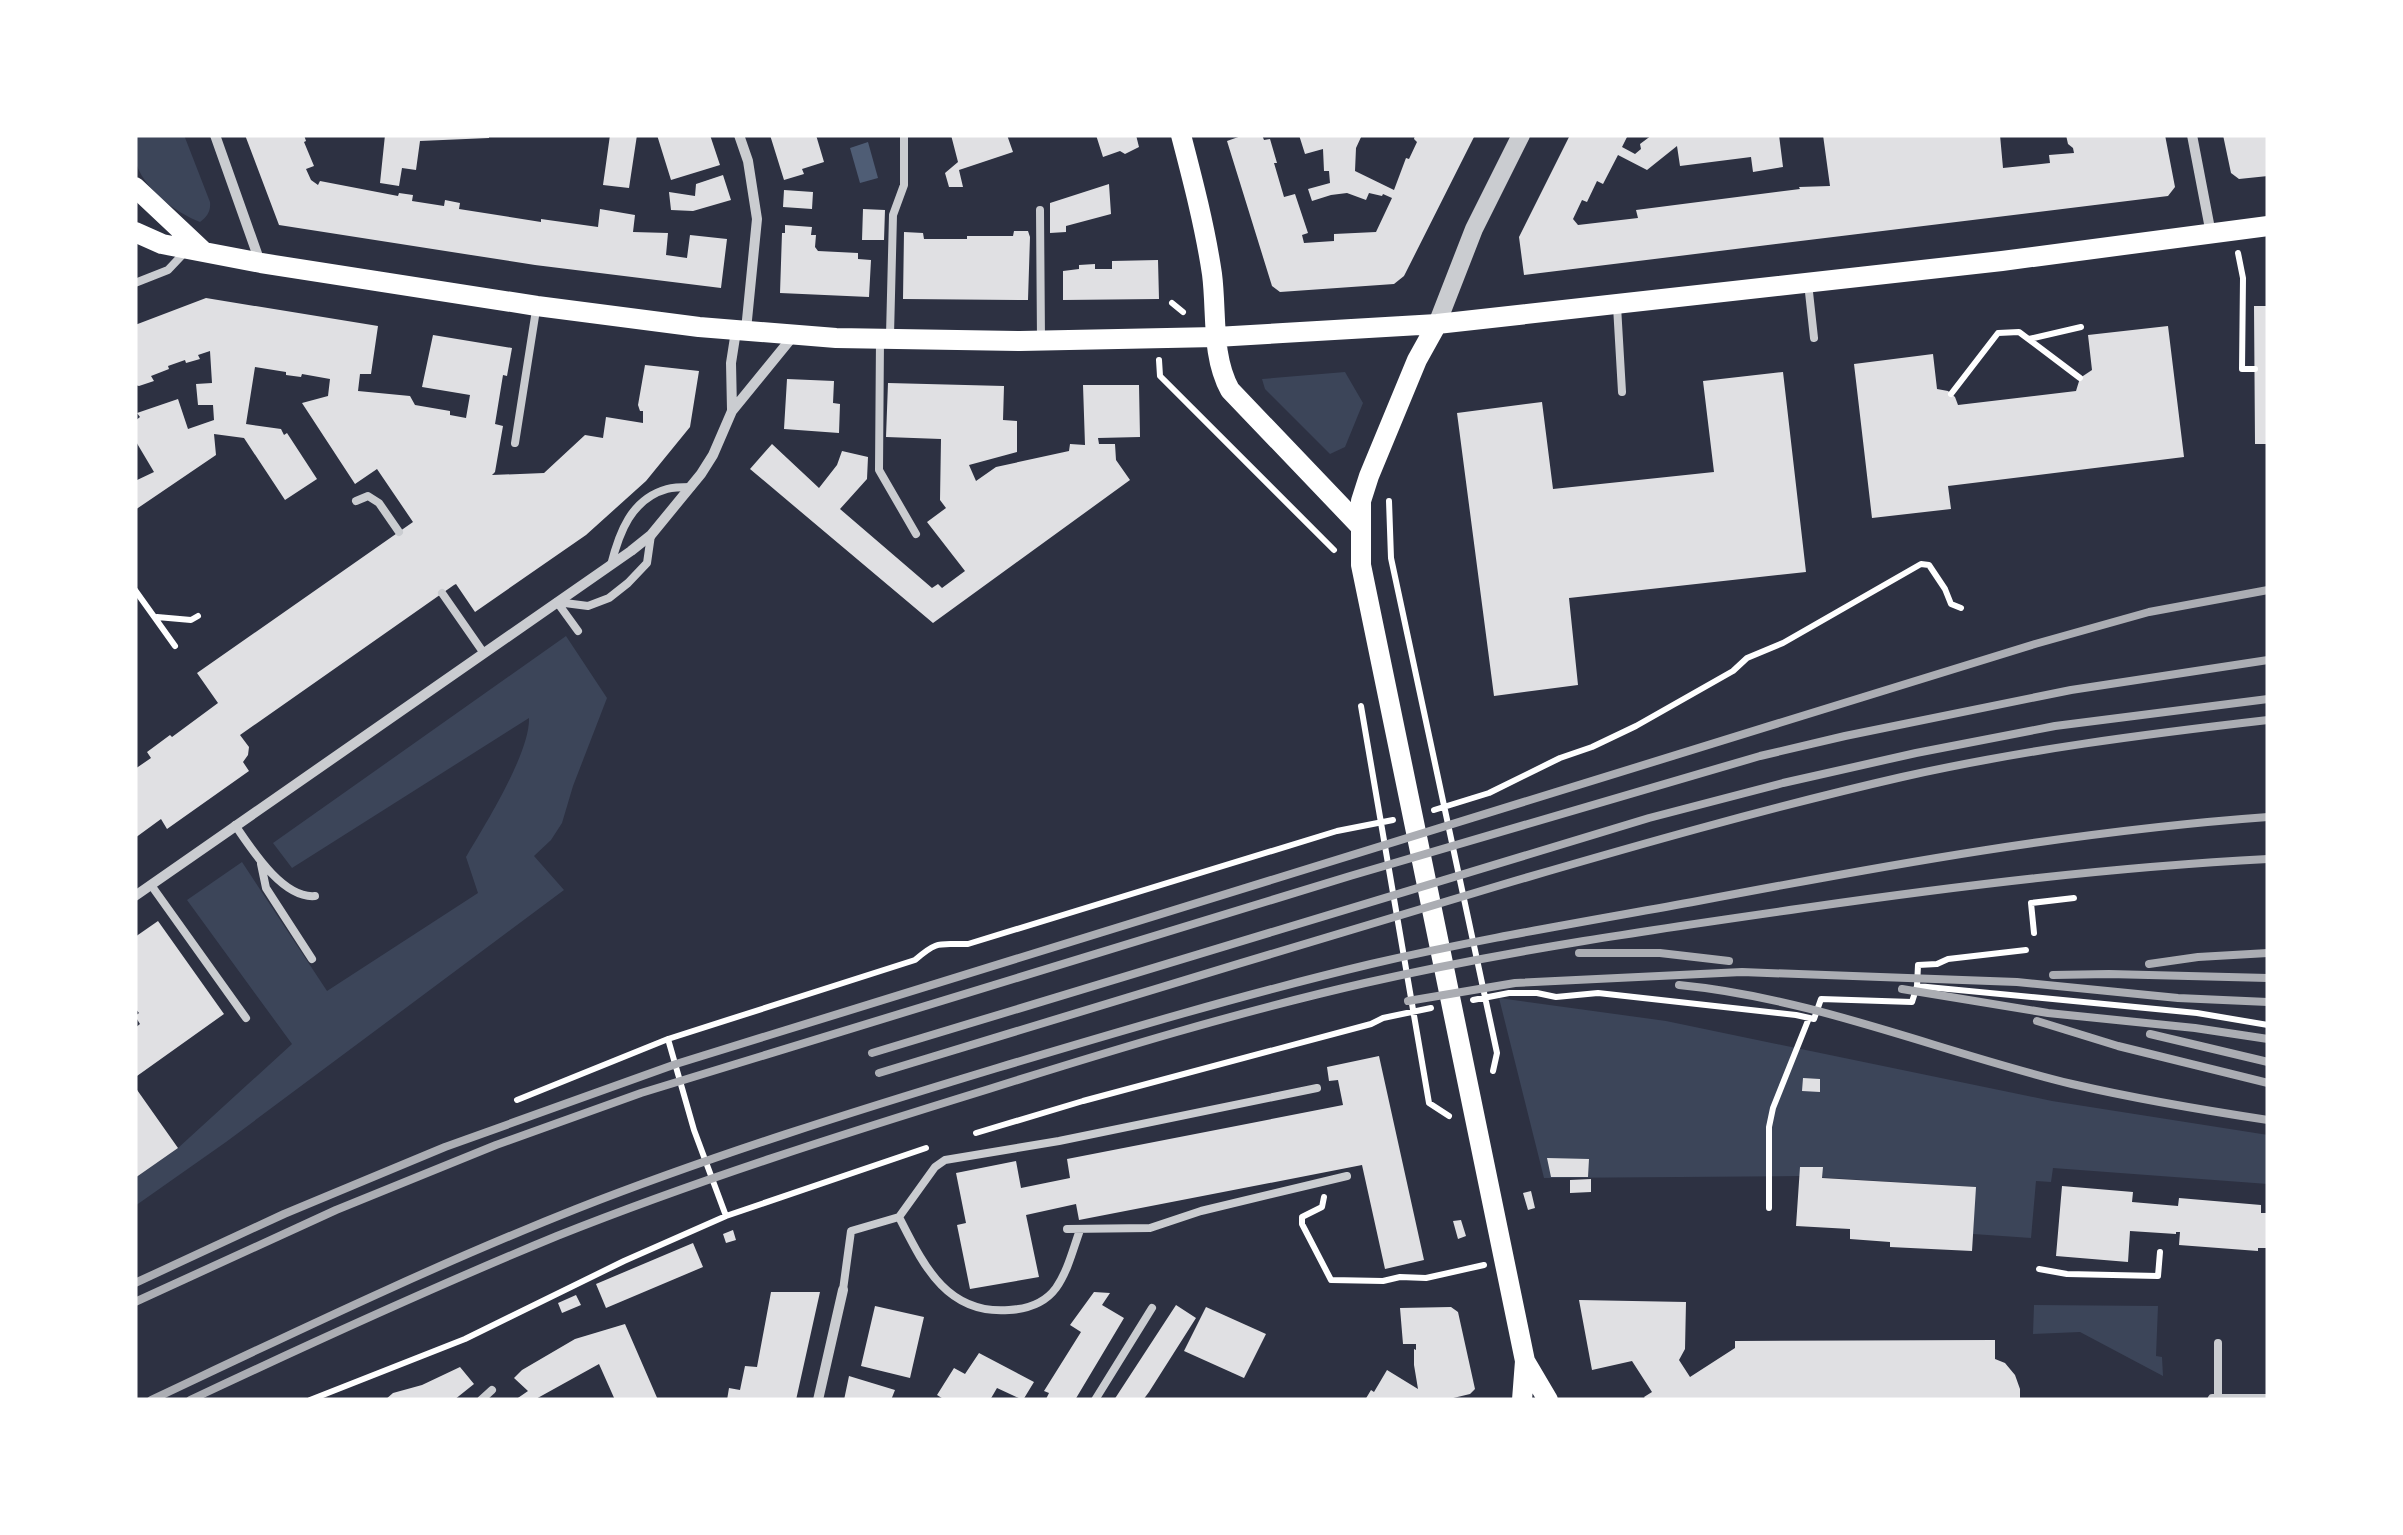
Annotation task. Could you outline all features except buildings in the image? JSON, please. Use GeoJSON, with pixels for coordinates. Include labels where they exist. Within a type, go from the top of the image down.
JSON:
{"type":"FeatureCollection","features":[{"type":"Feature","properties":{"kind":"main road"},"geometry":{"type":"LineString","coordinates":[[1182,135],[1211,272],[1220,372],[1230,390],[1360,526]]}},
{"type":"Feature","properties":{"kind":"main road"},"geometry":{"type":"LineString","coordinates":[[139,199],[195,250]]}},
{"type":"Feature","properties":{"kind":"main road"},"geometry":{"type":"LineString","coordinates":[[135,232],[162,244],[261,263],[537,306],[741,331],[885,339],[1042,341],[1216,337],[1436,324],[2002,261],[2268,226]]}},
{"type":"Feature","properties":{"kind":"main road"},"geometry":{"type":"LineString","coordinates":[[1436,324],[1417,360],[1361,501],[1361,566],[1525,1360],[1522,1400]]}},
{"type":"Feature","properties":{"kind":"main road"},"geometry":{"type":"LineString","coordinates":[[1525,1360],[1548,1400]]}},
{"type":"Feature","properties":{"kind":"street"},"geometry":{"type":"LineString","coordinates":[[215,135],[261,263]]}},
{"type":"Feature","properties":{"kind":"street"},"geometry":{"type":"LineString","coordinates":[[732,411],[732,363],[741,331],[757,219],[748,162],[739,135]]}},
{"type":"Feature","properties":{"kind":"street"},"geometry":{"type":"LineString","coordinates":[[1436,324],[1474,230],[1522,135]]}},
{"type":"Feature","properties":{"kind":"street"},"geometry":{"type":"LineString","coordinates":[[2192,135],[2211,234]]}},
{"type":"Feature","properties":{"kind":"street"},"geometry":{"type":"LineString","coordinates":[[135,896],[651,535],[713,455],[732,411],[794,335]]}},
{"type":"Feature","properties":{"kind":"street"},"geometry":{"type":"LineString","coordinates":[[818,1400],[844,1290]]}},
{"type":"Feature","properties":{"kind":"lane"},"geometry":{"type":"LineString","coordinates":[[904,135],[904,185],[893,215],[879,470],[916,534]]}},
{"type":"Feature","properties":{"kind":"lane"},"geometry":{"type":"LineString","coordinates":[[1040,210],[1042,341]]}},
{"type":"Feature","properties":{"kind":"lane"},"geometry":{"type":"LineString","coordinates":[[135,282],[168,270],[195,250]]}},
{"type":"Feature","properties":{"kind":"lane"},"geometry":{"type":"LineString","coordinates":[[1808,283],[1814,338]]}},
{"type":"Feature","properties":{"kind":"lane"},"geometry":{"type":"LineString","coordinates":[[1617,305],[1622,392]]}},
{"type":"Feature","properties":{"kind":"lane"},"geometry":{"type":"LineString","coordinates":[[515,442],[537,306]]}},
{"type":"Feature","properties":{"kind":"lane"},"geometry":{"type":"LineString","coordinates":[[611,565],[618,538],[642,501],[667,489],[691,487]]}},
{"type":"Feature","properties":{"kind":"lane"},"geometry":{"type":"LineString","coordinates":[[356,501],[368,496],[379,503],[399,532]]}},
{"type":"Feature","properties":{"kind":"lane"},"geometry":{"type":"LineString","coordinates":[[557,602],[588,606],[609,598],[647,562],[651,535]]}},
{"type":"Feature","properties":{"kind":"lane"},"geometry":{"type":"LineString","coordinates":[[442,594],[484,652]]}},
{"type":"Feature","properties":{"kind":"lane"},"geometry":{"type":"LineString","coordinates":[[557,602],[578,631]]}},
{"type":"Feature","properties":{"kind":"lane"},"geometry":{"type":"LineString","coordinates":[[235,826],[262,864],[302,897],[315,896]]}},
{"type":"Feature","properties":{"kind":"lane"},"geometry":{"type":"LineString","coordinates":[[262,864],[266,888],[312,959]]}},
{"type":"Feature","properties":{"kind":"lane"},"geometry":{"type":"LineString","coordinates":[[151,885],[246,1018]]}},
{"type":"Feature","properties":{"kind":"lane"},"geometry":{"type":"LineString","coordinates":[[844,1290],[850,1231],[898,1216],[944,1160],[1059,1141],[1317,1088]]}},
{"type":"Feature","properties":{"kind":"lane"},"geometry":{"type":"LineString","coordinates":[[1068,1229],[1150,1228],[1200,1210],[1346,1176]]}},
{"type":"Feature","properties":{"kind":"lane"},"geometry":{"type":"LineString","coordinates":[[898,1216],[923,1264],[945,1289],[970,1306],[997,1311],[1022,1309],[1044,1300],[1064,1275],[1080,1230]]}},
{"type":"Feature","properties":{"kind":"lane"},"geometry":{"type":"LineString","coordinates":[[1095,1400],[1152,1308]]}},
{"type":"Feature","properties":{"kind":"lane"},"geometry":{"type":"LineString","coordinates":[[2218,1343],[2215,1399],[2268,1398]]}},
{"type":"Feature","properties":{"kind":"lane"},"geometry":{"type":"LineString","coordinates":[[481,1400],[492,1390]]}},
{"type":"Feature","properties":{"kind":"path"},"geometry":{"type":"LineString","coordinates":[[2234,230],[2243,278],[2242,368],[2255,369]]}},
{"type":"Feature","properties":{"kind":"path"},"geometry":{"type":"LineString","coordinates":[[2028,339],[2081,327]]}},
{"type":"Feature","properties":{"kind":"path"},"geometry":{"type":"LineString","coordinates":[[1952,394],[1998,333],[2019,332],[2080,378]]}},
{"type":"Feature","properties":{"kind":"path"},"geometry":{"type":"LineString","coordinates":[[1158,338],[1160,376],[1334,550],[1330,533]]}},
{"type":"Feature","properties":{"kind":"path"},"geometry":{"type":"LineString","coordinates":[[1374,462],[1390,503],[1390,558],[1497,1053],[1489,1085]]}},
{"type":"Feature","properties":{"kind":"path"},"geometry":{"type":"LineString","coordinates":[[1449,806],[1489,793],[1636,726],[1747,658],[1783,643],[1920,564],[1929,565],[1951,604],[1961,608]]}},
{"type":"Feature","properties":{"kind":"path"},"geometry":{"type":"LineString","coordinates":[[135,590],[176,646]]}},
{"type":"Feature","properties":{"kind":"path"},"geometry":{"type":"LineString","coordinates":[[156,617],[191,620],[198,616]]}},
{"type":"Feature","properties":{"kind":"path"},"geometry":{"type":"LineString","coordinates":[[1360,702],[1429,1103],[1477,1134]]}},
{"type":"Feature","properties":{"kind":"path"},"geometry":{"type":"LineString","coordinates":[[517,1100],[668,1039],[915,960],[935,945],[968,944],[1337,831],[1374,825]]}},
{"type":"Feature","properties":{"kind":"path"},"geometry":{"type":"LineString","coordinates":[[2034,933],[2031,903],[2074,898]]}},
{"type":"Feature","properties":{"kind":"path"},"geometry":{"type":"LineString","coordinates":[[1509,993],[1556,997],[1598,993],[1814,1019],[1821,999],[1912,1002],[1918,965],[2026,950]]}},
{"type":"Feature","properties":{"kind":"path"},"geometry":{"type":"LineString","coordinates":[[1917,986],[2196,1013],[2268,1025]]}},
{"type":"Feature","properties":{"kind":"path"},"geometry":{"type":"LineString","coordinates":[[976,1133],[1410,1012]]}},
{"type":"Feature","properties":{"kind":"path"},"geometry":{"type":"LineString","coordinates":[[1769,1208],[1773,1108],[1809,1018]]}},
{"type":"Feature","properties":{"kind":"path"},"geometry":{"type":"LineString","coordinates":[[668,1039],[694,1130],[726,1216]]}},
{"type":"Feature","properties":{"kind":"path"},"geometry":{"type":"LineString","coordinates":[[310,1400],[465,1338],[726,1216],[940,1144]]}},
{"type":"Feature","properties":{"kind":"path"},"geometry":{"type":"LineString","coordinates":[[1327,1181],[1322,1207],[1302,1217],[1302,1224],[1331,1280],[1426,1278],[1504,1260]]}},
{"type":"Feature","properties":{"kind":"path"},"geometry":{"type":"LineString","coordinates":[[2039,1270],[2158,1276],[2160,1252]]}},
{"type":"Feature","properties":{"kind":"shaded area"},"geometry":{"type":"Polygon","coordinates":[[[135,135],[184,135],[210,202],[208,213],[200,222],[171,206],[145,181],[135,160],[135,135]]]}},
{"type":"Feature","properties":{"kind":"shaded area"},"geometry":{"type":"Polygon","coordinates":[[[868,142],[878,178],[860,183],[850,148],[868,142]]]}},
{"type":"Feature","properties":{"kind":"shaded area"},"geometry":{"type":"Polygon","coordinates":[[[1345,372],[1363,403],[1345,447],[1330,454],[1265,389],[1262,379],[1345,372]]]}},
{"type":"Feature","properties":{"kind":"shaded area"},"geometry":{"type":"Polygon","coordinates":[[[566,636],[607,698],[562,823],[534,856],[564,890],[135,1206],[135,1178],[178,1148],[292,1044],[187,900],[242,862],[327,991],[478,893],[466,857],[515,769],[529,718],[292,868],[273,843],[566,636]]]}},
{"type":"Feature","properties":{"kind":"shaded area"},"geometry":{"type":"Polygon","coordinates":[[[1499,998],[1666,1021],[2052,1101],[2268,1135],[2268,1184],[2053,1168],[2051,1182],[2036,1181],[2031,1238],[1973,1234],[1975,1187],[1799,1176],[1544,1178],[1499,998]]]}},
{"type":"Feature","properties":{"kind":"shaded area"},"geometry":{"type":"Polygon","coordinates":[[[2034,1305],[2158,1306],[2156,1356],[2162,1357],[2163,1376],[2080,1332],[2033,1334],[2034,1305]]]}},
{"type":"Feature","properties":{"kind":"railway"},"geometry":{"type":"LineString","coordinates":[[135,1283],[284,1214],[445,1147],[676,1064],[2035,644],[2149,612],[2268,590]]}},
{"type":"Feature","properties":{"kind":"railway"},"geometry":{"type":"LineString","coordinates":[[135,1302],[336,1210],[496,1145],[641,1093],[1350,876],[1760,756],[2071,690],[2268,660]]}},
{"type":"Feature","properties":{"kind":"railway"},"geometry":{"type":"LineString","coordinates":[[872,1053],[1649,818],[1783,783],[2055,726],[2268,699]]}},
{"type":"Feature","properties":{"kind":"railway"},"geometry":{"type":"LineString","coordinates":[[879,1073],[1501,885],[1801,801],[1993,759],[2268,720]]}},
{"type":"Feature","properties":{"kind":"railway"},"geometry":{"type":"LineString","coordinates":[[151,1400],[415,1277],[628,1189],[891,1101],[1230,1000],[1452,946],[1840,875],[2052,840],[2268,817]]}},
{"type":"Feature","properties":{"kind":"railway"},"geometry":{"type":"LineString","coordinates":[[190,1400],[464,1275],[663,1196],[934,1106],[1270,1006],[1474,960],[1694,924],[2035,878],[2268,859]]}},
{"type":"Feature","properties":{"kind":"railway"},"geometry":{"type":"LineString","coordinates":[[1579,953],[1660,953],[1729,961]]}},
{"type":"Feature","properties":{"kind":"railway"},"geometry":{"type":"LineString","coordinates":[[2149,964],[2268,953]]}},
{"type":"Feature","properties":{"kind":"railway"},"geometry":{"type":"LineString","coordinates":[[1408,1001],[1515,983],[1742,972],[2017,982],[2178,998],[2268,1002]]}},
{"type":"Feature","properties":{"kind":"railway"},"geometry":{"type":"LineString","coordinates":[[2053,975],[2268,978]]}},
{"type":"Feature","properties":{"kind":"railway"},"geometry":{"type":"LineString","coordinates":[[1679,985],[1779,1001],[2072,1084],[2268,1120]]}},
{"type":"Feature","properties":{"kind":"railway"},"geometry":{"type":"LineString","coordinates":[[1902,989],[2048,1013],[2268,1039]]}},
{"type":"Feature","properties":{"kind":"railway"},"geometry":{"type":"LineString","coordinates":[[2037,1021],[2118,1046],[2268,1083]]}},
{"type":"Feature","properties":{"kind":"railway"},"geometry":{"type":"LineString","coordinates":[[2150,1034],[2268,1062]]}}]}
